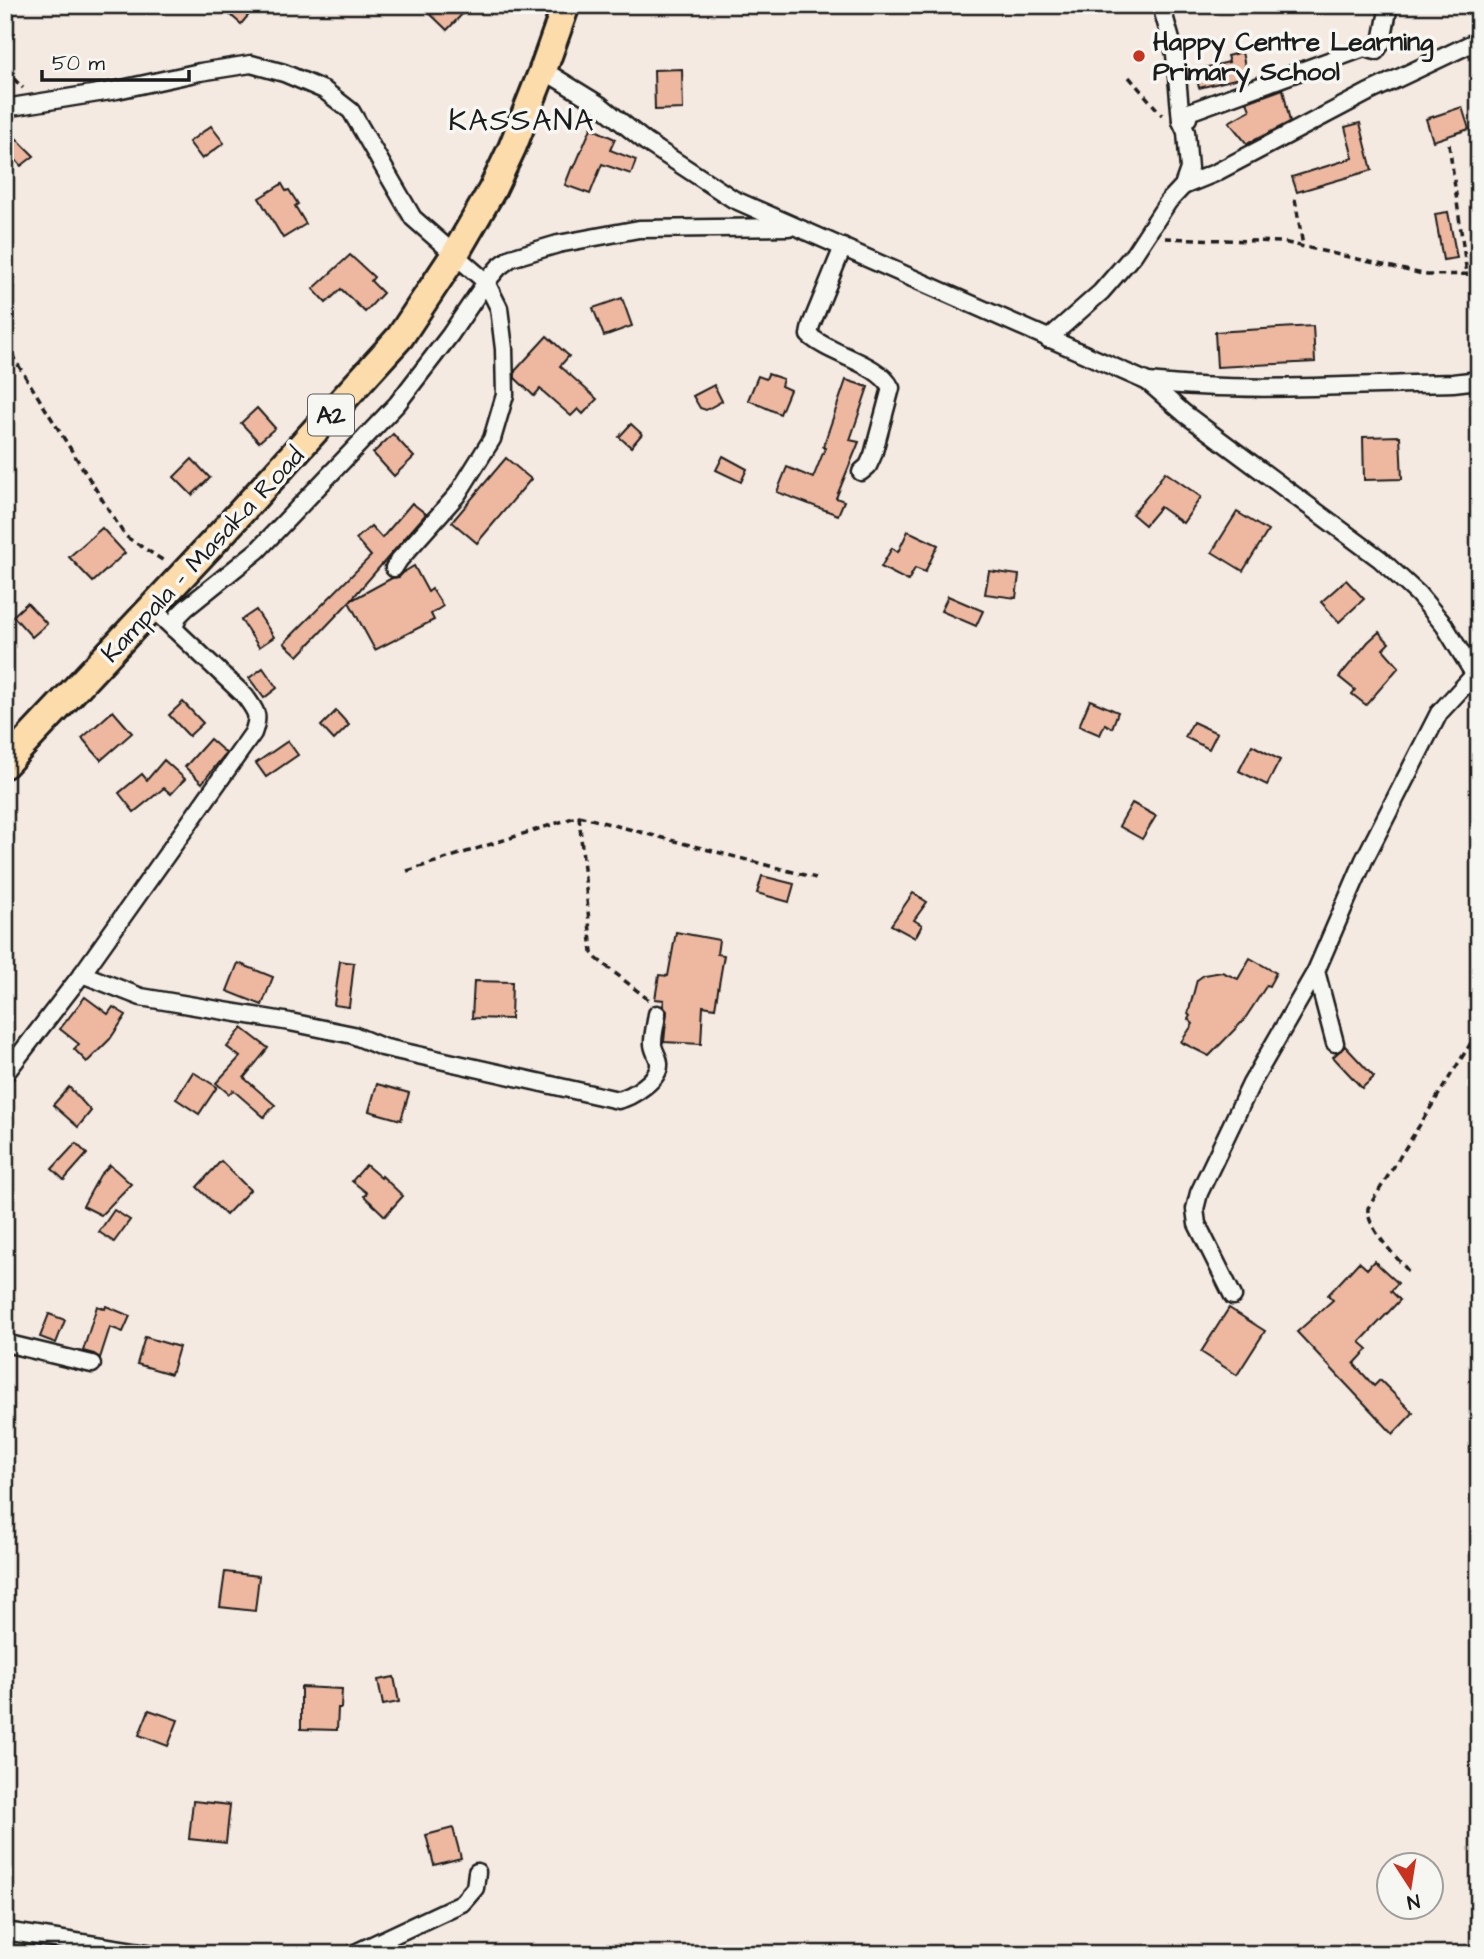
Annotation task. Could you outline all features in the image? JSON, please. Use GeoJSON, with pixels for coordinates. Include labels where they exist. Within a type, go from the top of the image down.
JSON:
{"type":"FeatureCollection","features":[{"type":"Feature","properties":{"kind":"main road","name":"Kampala - Masaka Road"},"geometry":{"type":"LineString","coordinates":[[5,764],[356,388],[400,337],[456,254],[492,190],[543,71],[566,5]]}},
{"type":"Feature","properties":{"kind":"street"},"geometry":{"type":"LineString","coordinates":[[1048,339],[1101,292],[1134,254],[1168,202],[1183,186],[1189,169],[1186,132],[1181,121],[1175,54],[1161,5]]}},
{"type":"Feature","properties":{"kind":"street"},"geometry":{"type":"LineString","coordinates":[[1181,121],[1188,118],[1189,112],[1364,48],[1376,51],[1382,43],[1389,5]]}},
{"type":"Feature","properties":{"kind":"street"},"geometry":{"type":"LineString","coordinates":[[1183,186],[1216,173],[1367,93],[1479,40]]}},
{"type":"Feature","properties":{"kind":"street"},"geometry":{"type":"LineString","coordinates":[[5,107],[117,90],[251,64],[284,73],[324,90],[351,111],[413,218],[486,282],[499,308],[504,349],[505,395],[492,439],[457,495],[394,568]]}},
{"type":"Feature","properties":{"kind":"street"},"geometry":{"type":"LineString","coordinates":[[543,71],[600,105],[646,142],[733,199],[1148,382],[1186,386],[1268,387],[1453,383],[1479,380]]}},
{"type":"Feature","properties":{"kind":"street"},"geometry":{"type":"LineString","coordinates":[[174,629],[178,616],[258,550],[397,404],[450,335],[486,282],[511,258],[558,244],[639,229],[794,227]]}},
{"type":"Feature","properties":{"kind":"street"},"geometry":{"type":"LineString","coordinates":[[843,247],[809,335],[817,342],[878,374],[887,380],[891,388],[873,455],[868,466],[861,472]]}},
{"type":"Feature","properties":{"kind":"street"},"geometry":{"type":"LineString","coordinates":[[1148,382],[1185,414],[1380,559],[1418,594],[1444,625],[1477,678],[1439,713],[1364,860],[1316,971],[1251,1084],[1199,1193],[1195,1209],[1197,1224],[1233,1296]]}},
{"type":"Feature","properties":{"kind":"street"},"geometry":{"type":"LineString","coordinates":[[5,1074],[82,974],[253,733],[257,723],[257,713],[245,696],[152,608]]}},
{"type":"Feature","properties":{"kind":"street"},"geometry":{"type":"LineString","coordinates":[[1316,971],[1335,1044]]}},
{"type":"Feature","properties":{"kind":"street"},"geometry":{"type":"LineString","coordinates":[[82,974],[141,997],[353,1035],[382,1047],[618,1100],[632,1095],[655,1076],[659,1068],[652,1045],[657,1014]]}},
{"type":"Feature","properties":{"kind":"street"},"geometry":{"type":"LineString","coordinates":[[5,1343],[92,1364]]}},
{"type":"Feature","properties":{"kind":"street"},"geometry":{"type":"LineString","coordinates":[[353,1954],[462,1903],[475,1888],[477,1872]]}},
{"type":"Feature","properties":{"kind":"street"},"geometry":{"type":"LineString","coordinates":[[5,1931],[153,1954]]}},
{"type":"Feature","properties":{"kind":"path"},"geometry":{"type":"LineString","coordinates":[[1129,77],[1162,115]]}},
{"type":"Feature","properties":{"kind":"path"},"geometry":{"type":"LineString","coordinates":[[1449,144],[1467,274]]}},
{"type":"Feature","properties":{"kind":"path"},"geometry":{"type":"LineString","coordinates":[[1295,200],[1303,246]]}},
{"type":"Feature","properties":{"kind":"path"},"geometry":{"type":"LineString","coordinates":[[1146,237],[1283,242],[1427,275],[1479,274]]}},
{"type":"Feature","properties":{"kind":"path"},"geometry":{"type":"LineString","coordinates":[[5,344],[125,536],[150,554],[184,572]]}},
{"type":"Feature","properties":{"kind":"path"},"geometry":{"type":"LineString","coordinates":[[579,816],[592,953],[648,999],[657,1014]]}},
{"type":"Feature","properties":{"kind":"path"},"geometry":{"type":"LineString","coordinates":[[407,871],[579,816],[816,878]]}},
{"type":"Feature","properties":{"kind":"path"},"geometry":{"type":"LineString","coordinates":[[1408,1271],[1371,1224],[1367,1215],[1368,1208],[1479,1030]]}},
{"type":"Feature","properties":{"kind":"building"},"geometry":{"type":"Polygon","coordinates":[[[219,5],[257,5],[241,24],[219,5]]]}},
{"type":"Feature","properties":{"kind":"building"},"geometry":{"type":"Polygon","coordinates":[[[421,5],[471,5],[447,30],[421,5]]]}},
{"type":"Feature","properties":{"kind":"building"},"geometry":{"type":"Polygon","coordinates":[[[1242,52],[1247,76],[1199,88],[1195,70],[1229,62],[1227,56],[1242,52]]]}},
{"type":"Feature","properties":{"kind":"building"},"geometry":{"type":"Polygon","coordinates":[[[682,69],[683,109],[655,110],[654,70],[682,69]]]}},
{"type":"Feature","properties":{"kind":"building"},"geometry":{"type":"Polygon","coordinates":[[[1283,89],[1290,122],[1247,144],[1229,122],[1250,110],[1247,102],[1283,89]]]}},
{"type":"Feature","properties":{"kind":"building"},"geometry":{"type":"Polygon","coordinates":[[[1462,107],[1469,129],[1433,141],[1426,119],[1462,107]]]}},
{"type":"Feature","properties":{"kind":"building"},"geometry":{"type":"Polygon","coordinates":[[[1360,123],[1372,170],[1297,192],[1292,177],[1353,158],[1345,127],[1360,123]]]}},
{"type":"Feature","properties":{"kind":"building"},"geometry":{"type":"Polygon","coordinates":[[[211,126],[224,143],[202,159],[189,142],[211,126]]]}},
{"type":"Feature","properties":{"kind":"building"},"geometry":{"type":"Polygon","coordinates":[[[591,128],[615,139],[610,150],[636,160],[631,174],[602,164],[590,194],[565,185],[591,128]]]}},
{"type":"Feature","properties":{"kind":"building"},"geometry":{"type":"Polygon","coordinates":[[[16,138],[34,156],[21,166],[5,148],[16,138]]]}},
{"type":"Feature","properties":{"kind":"building"},"geometry":{"type":"Polygon","coordinates":[[[282,184],[298,204],[295,206],[306,224],[283,238],[259,198],[282,184]]]}},
{"type":"Feature","properties":{"kind":"building"},"geometry":{"type":"Polygon","coordinates":[[[1448,212],[1457,258],[1443,260],[1435,214],[1448,212]]]}},
{"type":"Feature","properties":{"kind":"building"},"geometry":{"type":"Polygon","coordinates":[[[350,255],[374,277],[371,281],[383,293],[365,312],[341,289],[326,303],[313,289],[350,255]]]}},
{"type":"Feature","properties":{"kind":"building"},"geometry":{"type":"Polygon","coordinates":[[[622,298],[632,326],[604,336],[593,308],[622,298]]]}},
{"type":"Feature","properties":{"kind":"building"},"geometry":{"type":"Polygon","coordinates":[[[1313,326],[1315,362],[1217,367],[1215,332],[1313,326]]]}},
{"type":"Feature","properties":{"kind":"building"},"geometry":{"type":"Polygon","coordinates":[[[547,336],[569,356],[560,366],[597,399],[583,414],[578,409],[571,416],[540,389],[534,396],[515,378],[515,371],[547,336]]]}},
{"type":"Feature","properties":{"kind":"building"},"geometry":{"type":"Polygon","coordinates":[[[768,374],[783,379],[781,386],[790,390],[780,414],[748,400],[758,376],[766,379],[768,374]]]}},
{"type":"Feature","properties":{"kind":"building"},"geometry":{"type":"Polygon","coordinates":[[[846,380],[868,387],[850,440],[859,442],[836,498],[844,501],[838,515],[777,492],[787,467],[813,478],[846,380]]]}},
{"type":"Feature","properties":{"kind":"building"},"geometry":{"type":"Polygon","coordinates":[[[714,385],[722,401],[706,410],[700,408],[693,396],[714,385]]]}},
{"type":"Feature","properties":{"kind":"building"},"geometry":{"type":"Polygon","coordinates":[[[257,408],[275,428],[259,442],[241,423],[257,408]]]}},
{"type":"Feature","properties":{"kind":"building"},"geometry":{"type":"Polygon","coordinates":[[[631,424],[642,434],[631,447],[619,437],[631,424]]]}},
{"type":"Feature","properties":{"kind":"building"},"geometry":{"type":"Polygon","coordinates":[[[393,434],[414,457],[394,476],[373,453],[393,434]]]}},
{"type":"Feature","properties":{"kind":"building"},"geometry":{"type":"Polygon","coordinates":[[[1400,436],[1402,479],[1364,480],[1363,437],[1400,436]]]}},
{"type":"Feature","properties":{"kind":"building"},"geometry":{"type":"Polygon","coordinates":[[[723,456],[747,469],[741,482],[716,470],[723,456]]]}},
{"type":"Feature","properties":{"kind":"building"},"geometry":{"type":"Polygon","coordinates":[[[506,458],[531,479],[477,543],[452,522],[506,458]]]}},
{"type":"Feature","properties":{"kind":"building"},"geometry":{"type":"Polygon","coordinates":[[[192,459],[210,478],[192,495],[174,477],[192,459]]]}},
{"type":"Feature","properties":{"kind":"building"},"geometry":{"type":"Polygon","coordinates":[[[1165,472],[1201,497],[1183,523],[1160,507],[1145,525],[1132,514],[1165,472]]]}},
{"type":"Feature","properties":{"kind":"building"},"geometry":{"type":"Polygon","coordinates":[[[412,503],[426,514],[350,601],[392,578],[399,577],[414,566],[428,592],[432,589],[443,606],[431,614],[434,620],[375,650],[349,602],[298,656],[284,643],[371,556],[356,539],[371,526],[382,538],[412,503]]]}},
{"type":"Feature","properties":{"kind":"building"},"geometry":{"type":"Polygon","coordinates":[[[1237,512],[1268,531],[1243,571],[1212,552],[1237,512]]]}},
{"type":"Feature","properties":{"kind":"building"},"geometry":{"type":"Polygon","coordinates":[[[102,528],[125,553],[93,582],[69,557],[102,528]]]}},
{"type":"Feature","properties":{"kind":"building"},"geometry":{"type":"Polygon","coordinates":[[[908,531],[938,545],[925,572],[915,568],[908,581],[881,567],[892,548],[898,552],[908,531]]]}},
{"type":"Feature","properties":{"kind":"building"},"geometry":{"type":"Polygon","coordinates":[[[989,571],[1019,575],[1016,598],[985,594],[989,571]]]}},
{"type":"Feature","properties":{"kind":"building"},"geometry":{"type":"Polygon","coordinates":[[[1346,580],[1364,599],[1339,622],[1321,602],[1346,580]]]}},
{"type":"Feature","properties":{"kind":"building"},"geometry":{"type":"Polygon","coordinates":[[[948,596],[983,611],[976,626],[941,611],[948,596]]]}},
{"type":"Feature","properties":{"kind":"building"},"geometry":{"type":"Polygon","coordinates":[[[27,603],[47,624],[32,637],[13,616],[27,603]]]}},
{"type":"Feature","properties":{"kind":"building"},"geometry":{"type":"Polygon","coordinates":[[[256,610],[274,637],[259,647],[241,620],[256,610]]]}},
{"type":"Feature","properties":{"kind":"building"},"geometry":{"type":"Polygon","coordinates":[[[1379,632],[1389,643],[1383,649],[1399,667],[1366,705],[1352,694],[1355,690],[1339,677],[1379,632]]]}},
{"type":"Feature","properties":{"kind":"building"},"geometry":{"type":"Polygon","coordinates":[[[263,668],[277,688],[264,698],[249,678],[263,668]]]}},
{"type":"Feature","properties":{"kind":"building"},"geometry":{"type":"Polygon","coordinates":[[[1090,700],[1118,712],[1112,728],[1105,724],[1100,735],[1079,726],[1090,700]]]}},
{"type":"Feature","properties":{"kind":"building"},"geometry":{"type":"Polygon","coordinates":[[[183,702],[203,723],[189,736],[169,715],[183,702]]]}},
{"type":"Feature","properties":{"kind":"building"},"geometry":{"type":"Polygon","coordinates":[[[113,711],[132,733],[101,760],[82,738],[113,711]]]}},
{"type":"Feature","properties":{"kind":"building"},"geometry":{"type":"Polygon","coordinates":[[[336,711],[349,725],[334,740],[321,726],[336,711]]]}},
{"type":"Feature","properties":{"kind":"building"},"geometry":{"type":"Polygon","coordinates":[[[1193,722],[1217,733],[1209,749],[1185,737],[1193,722]]]}},
{"type":"Feature","properties":{"kind":"building"},"geometry":{"type":"Polygon","coordinates":[[[210,739],[226,753],[202,783],[185,767],[210,739]]]}},
{"type":"Feature","properties":{"kind":"building"},"geometry":{"type":"Polygon","coordinates":[[[288,741],[298,755],[266,777],[256,763],[288,741]]]}},
{"type":"Feature","properties":{"kind":"building"},"geometry":{"type":"Polygon","coordinates":[[[1252,745],[1280,760],[1267,785],[1239,771],[1252,745]]]}},
{"type":"Feature","properties":{"kind":"building"},"geometry":{"type":"Polygon","coordinates":[[[164,760],[185,779],[171,794],[164,788],[134,812],[119,793],[142,774],[147,780],[164,760]]]}},
{"type":"Feature","properties":{"kind":"building"},"geometry":{"type":"Polygon","coordinates":[[[1132,803],[1156,816],[1142,839],[1119,826],[1132,803]]]}},
{"type":"Feature","properties":{"kind":"building"},"geometry":{"type":"Polygon","coordinates":[[[762,876],[794,884],[789,902],[757,893],[762,876]]]}},
{"type":"Feature","properties":{"kind":"building"},"geometry":{"type":"Polygon","coordinates":[[[913,893],[927,902],[914,920],[922,925],[915,938],[891,925],[913,893]]]}},
{"type":"Feature","properties":{"kind":"building"},"geometry":{"type":"Polygon","coordinates":[[[676,932],[719,940],[717,954],[724,955],[715,1008],[703,1006],[701,1044],[664,1042],[667,1011],[663,1006],[664,1000],[655,999],[659,975],[668,976],[676,932]]]}},
{"type":"Feature","properties":{"kind":"building"},"geometry":{"type":"Polygon","coordinates":[[[1250,958],[1276,973],[1242,1023],[1209,1056],[1181,1042],[1193,1024],[1188,1019],[1188,1014],[1197,980],[1204,975],[1222,972],[1238,979],[1250,958]]]}},
{"type":"Feature","properties":{"kind":"building"},"geometry":{"type":"Polygon","coordinates":[[[340,961],[354,963],[349,1007],[334,1005],[340,961]]]}},
{"type":"Feature","properties":{"kind":"building"},"geometry":{"type":"Polygon","coordinates":[[[238,963],[273,977],[262,1005],[227,991],[238,963]]]}},
{"type":"Feature","properties":{"kind":"building"},"geometry":{"type":"Polygon","coordinates":[[[474,981],[512,982],[511,1019],[472,1018],[474,981]]]}},
{"type":"Feature","properties":{"kind":"building"},"geometry":{"type":"Polygon","coordinates":[[[85,997],[108,1014],[113,1007],[126,1015],[110,1039],[87,1062],[74,1049],[79,1044],[60,1029],[85,997]]]}},
{"type":"Feature","properties":{"kind":"building"},"geometry":{"type":"Polygon","coordinates":[[[242,1028],[268,1048],[244,1078],[275,1105],[264,1117],[233,1090],[229,1094],[216,1083],[240,1057],[227,1047],[242,1028]]]}},
{"type":"Feature","properties":{"kind":"building"},"geometry":{"type":"Polygon","coordinates":[[[1345,1046],[1374,1077],[1362,1088],[1333,1057],[1345,1046]]]}},
{"type":"Feature","properties":{"kind":"building"},"geometry":{"type":"Polygon","coordinates":[[[193,1072],[217,1087],[199,1114],[176,1099],[193,1072]]]}},
{"type":"Feature","properties":{"kind":"building"},"geometry":{"type":"Polygon","coordinates":[[[377,1084],[409,1093],[401,1120],[369,1111],[377,1084]]]}},
{"type":"Feature","properties":{"kind":"building"},"geometry":{"type":"Polygon","coordinates":[[[69,1087],[91,1111],[78,1127],[53,1105],[69,1087]]]}},
{"type":"Feature","properties":{"kind":"building"},"geometry":{"type":"Polygon","coordinates":[[[76,1143],[87,1154],[64,1180],[52,1169],[76,1143]]]}},
{"type":"Feature","properties":{"kind":"building"},"geometry":{"type":"Polygon","coordinates":[[[221,1161],[250,1190],[226,1215],[197,1187],[221,1161]]]}},
{"type":"Feature","properties":{"kind":"building"},"geometry":{"type":"Polygon","coordinates":[[[110,1165],[131,1184],[101,1215],[83,1206],[100,1175],[110,1165]]]}},
{"type":"Feature","properties":{"kind":"building"},"geometry":{"type":"Polygon","coordinates":[[[366,1165],[403,1196],[385,1216],[364,1196],[367,1193],[352,1181],[366,1165]]]}},
{"type":"Feature","properties":{"kind":"building"},"geometry":{"type":"Polygon","coordinates":[[[114,1210],[130,1220],[114,1242],[99,1232],[114,1210]]]}},
{"type":"Feature","properties":{"kind":"building"},"geometry":{"type":"Polygon","coordinates":[[[1374,1261],[1398,1283],[1391,1291],[1400,1300],[1360,1342],[1368,1349],[1354,1364],[1374,1386],[1380,1380],[1413,1413],[1393,1434],[1297,1332],[1333,1300],[1328,1295],[1359,1262],[1367,1269],[1374,1261]]]}},
{"type":"Feature","properties":{"kind":"building"},"geometry":{"type":"Polygon","coordinates":[[[97,1306],[105,1309],[106,1306],[130,1316],[123,1332],[110,1327],[100,1358],[83,1351],[97,1306]]]}},
{"type":"Feature","properties":{"kind":"building"},"geometry":{"type":"Polygon","coordinates":[[[1229,1308],[1265,1331],[1237,1375],[1201,1352],[1229,1308]]]}},
{"type":"Feature","properties":{"kind":"building"},"geometry":{"type":"Polygon","coordinates":[[[49,1314],[65,1320],[56,1343],[40,1337],[49,1314]]]}},
{"type":"Feature","properties":{"kind":"building"},"geometry":{"type":"Polygon","coordinates":[[[145,1337],[179,1347],[171,1374],[137,1364],[145,1337]]]}},
{"type":"Feature","properties":{"kind":"building"},"geometry":{"type":"Polygon","coordinates":[[[225,1572],[259,1576],[255,1611],[220,1607],[225,1572]]]}},
{"type":"Feature","properties":{"kind":"building"},"geometry":{"type":"Polygon","coordinates":[[[394,1677],[399,1702],[383,1705],[378,1680],[394,1677]]]}},
{"type":"Feature","properties":{"kind":"building"},"geometry":{"type":"Polygon","coordinates":[[[301,1687],[342,1689],[337,1730],[301,1729],[301,1687]]]}},
{"type":"Feature","properties":{"kind":"building"},"geometry":{"type":"Polygon","coordinates":[[[149,1710],[178,1720],[168,1746],[139,1735],[149,1710]]]}},
{"type":"Feature","properties":{"kind":"building"},"geometry":{"type":"Polygon","coordinates":[[[193,1801],[230,1805],[226,1843],[189,1839],[193,1801]]]}},
{"type":"Feature","properties":{"kind":"building"},"geometry":{"type":"Polygon","coordinates":[[[453,1828],[461,1858],[434,1865],[426,1835],[453,1828]]]}},
{"type":"Feature","properties":{"kind":"place","name":"Happy Centre Learning Primary School"},"geometry":{"type":"Point","coordinates":[1139,56]}},
{"type":"Feature","properties":{"kind":"district","name":"KASSANA"},"geometry":{"type":"Point","coordinates":[522,120]}}]}
